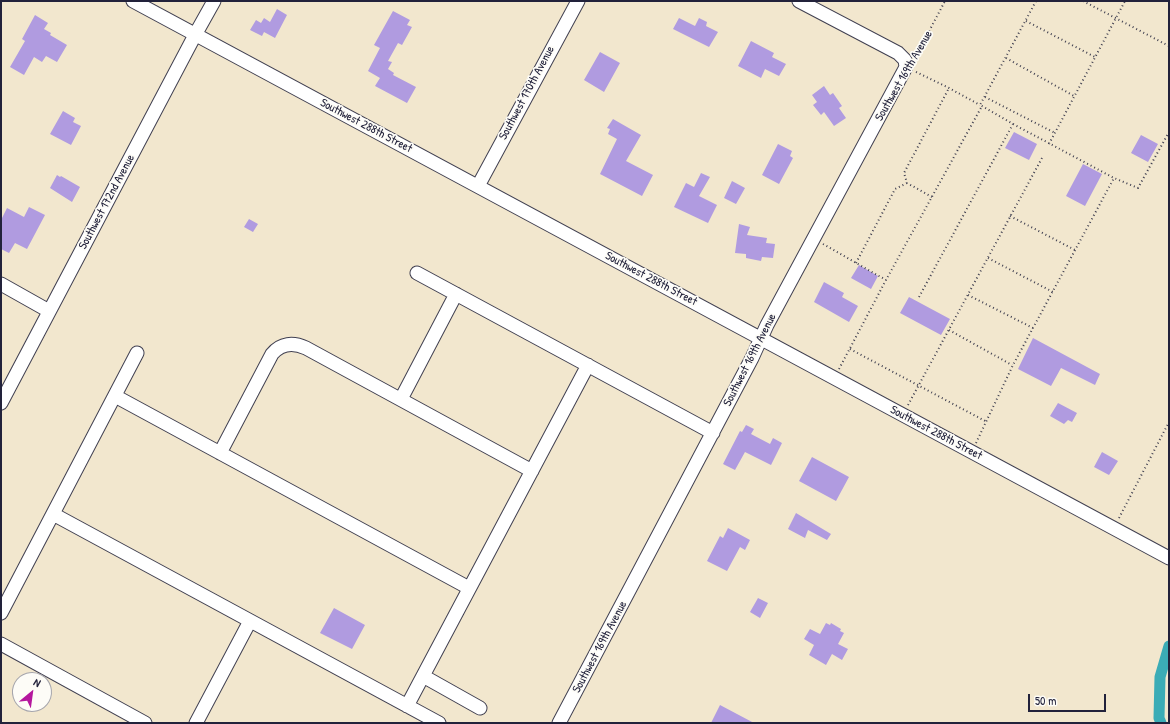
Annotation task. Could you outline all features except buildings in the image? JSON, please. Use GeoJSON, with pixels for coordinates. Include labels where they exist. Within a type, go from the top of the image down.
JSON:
{"type":"FeatureCollection","features":[{"type":"Feature","properties":{"kind":"street","name":"Southwest 288th Street"},"geometry":{"type":"LineString","coordinates":[[133,1],[1169,558]]}},
{"type":"Feature","properties":{"kind":"street","name":"Southwest 172nd Avenue"},"geometry":{"type":"LineString","coordinates":[[1,403],[214,1]]}},
{"type":"Feature","properties":{"kind":"street","name":"Southwest 170th Avenue"},"geometry":{"type":"LineString","coordinates":[[478,186],[578,1]]}},
{"type":"Feature","properties":{"kind":"street"},"geometry":{"type":"LineString","coordinates":[[799,1],[898,53],[905,60],[906,67]]}},
{"type":"Feature","properties":{"kind":"street","name":"Southwest 169th Avenue"},"geometry":{"type":"LineString","coordinates":[[559,723],[713,433],[752,358],[767,325],[906,67]]}},
{"type":"Feature","properties":{"kind":"street"},"geometry":{"type":"LineString","coordinates":[[417,273],[713,433]]}},
{"type":"Feature","properties":{"kind":"street"},"geometry":{"type":"LineString","coordinates":[[1,284],[49,311]]}},
{"type":"Feature","properties":{"kind":"street"},"geometry":{"type":"LineString","coordinates":[[401,399],[456,294]]}},
{"type":"Feature","properties":{"kind":"street"},"geometry":{"type":"LineString","coordinates":[[220,453],[272,354],[280,347],[292,344],[302,346],[532,471]]}},
{"type":"Feature","properties":{"kind":"street"},"geometry":{"type":"LineString","coordinates":[[1,613],[137,353]]}},
{"type":"Feature","properties":{"kind":"street"},"geometry":{"type":"LineString","coordinates":[[407,706],[588,365]]}},
{"type":"Feature","properties":{"kind":"street"},"geometry":{"type":"LineString","coordinates":[[115,396],[469,588]]}},
{"type":"Feature","properties":{"kind":"street"},"geometry":{"type":"LineString","coordinates":[[53,514],[439,723]]}},
{"type":"Feature","properties":{"kind":"street"},"geometry":{"type":"LineString","coordinates":[[196,723],[250,621]]}},
{"type":"Feature","properties":{"kind":"street"},"geometry":{"type":"LineString","coordinates":[[1,644],[145,723]]}},
{"type":"Feature","properties":{"kind":"street"},"geometry":{"type":"LineString","coordinates":[[423,676],[480,708]]}},
{"type":"Feature","properties":{"kind":"path","name":"Southwest 169th Avenue"},"geometry":{"type":"LineString","coordinates":[[906,67],[913,63],[945,1]]}},
{"type":"Feature","properties":{"kind":"path"},"geometry":{"type":"LineString","coordinates":[[835,378],[1036,1]]}},
{"type":"Feature","properties":{"kind":"path"},"geometry":{"type":"LineString","coordinates":[[1083,1],[1169,46]]}},
{"type":"Feature","properties":{"kind":"path"},"geometry":{"type":"LineString","coordinates":[[1049,144],[1125,1]]}},
{"type":"Feature","properties":{"kind":"path"},"geometry":{"type":"LineString","coordinates":[[1026,21],[1095,57]]}},
{"type":"Feature","properties":{"kind":"path"},"geometry":{"type":"LineString","coordinates":[[1006,58],[1074,96]]}},
{"type":"Feature","properties":{"kind":"path"},"geometry":{"type":"LineString","coordinates":[[906,67],[949,88],[1049,144],[1114,178],[1138,188],[1169,132]]}},
{"type":"Feature","properties":{"kind":"path"},"geometry":{"type":"LineString","coordinates":[[932,197],[907,183],[904,173],[949,88]]}},
{"type":"Feature","properties":{"kind":"path"},"geometry":{"type":"LineString","coordinates":[[985,97],[1055,133]]}},
{"type":"Feature","properties":{"kind":"path"},"geometry":{"type":"LineString","coordinates":[[919,298],[1013,124]]}},
{"type":"Feature","properties":{"kind":"path"},"geometry":{"type":"LineString","coordinates":[[903,415],[1042,158]]}},
{"type":"Feature","properties":{"kind":"path"},"geometry":{"type":"LineString","coordinates":[[972,452],[1013,365],[1114,178]]}},
{"type":"Feature","properties":{"kind":"path"},"geometry":{"type":"LineString","coordinates":[[856,263],[895,189],[907,183]]}},
{"type":"Feature","properties":{"kind":"path"},"geometry":{"type":"LineString","coordinates":[[1010,216],[1075,250]]}},
{"type":"Feature","properties":{"kind":"path"},"geometry":{"type":"LineString","coordinates":[[814,239],[886,280]]}},
{"type":"Feature","properties":{"kind":"path"},"geometry":{"type":"LineString","coordinates":[[988,258],[1053,292]]}},
{"type":"Feature","properties":{"kind":"path"},"geometry":{"type":"LineString","coordinates":[[968,295],[1033,328]]}},
{"type":"Feature","properties":{"kind":"path"},"geometry":{"type":"LineString","coordinates":[[949,330],[1013,365]]}},
{"type":"Feature","properties":{"kind":"path"},"geometry":{"type":"LineString","coordinates":[[850,349],[987,422]]}},
{"type":"Feature","properties":{"kind":"path"},"geometry":{"type":"LineString","coordinates":[[1114,528],[1169,422]]}},
{"type":"Feature","properties":{"kind":"waterway"},"geometry":{"type":"LineString","coordinates":[[1161,723],[1159,718],[1160,677],[1169,646]]}}]}
